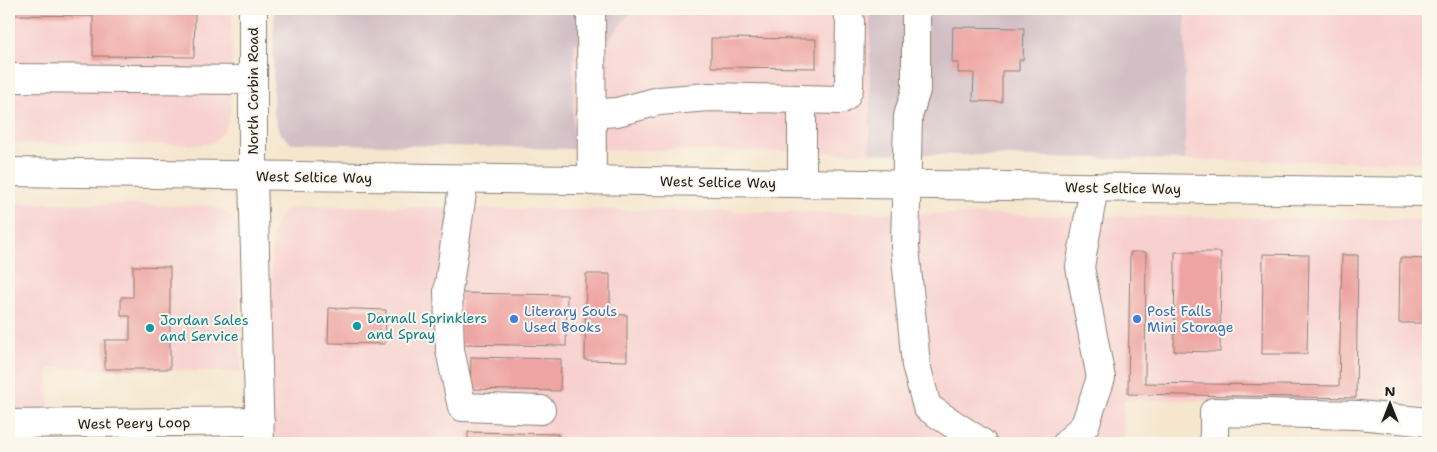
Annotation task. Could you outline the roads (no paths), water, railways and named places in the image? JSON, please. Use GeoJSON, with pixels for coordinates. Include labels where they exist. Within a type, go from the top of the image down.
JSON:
{"type":"FeatureCollection","features":[{"type":"Feature","properties":{"kind":"main road","name":"North Corbin Road"},"geometry":{"type":"LineString","coordinates":[[253,9],[252,176],[260,432]]}},
{"type":"Feature","properties":{"kind":"main road"},"geometry":{"type":"LineString","coordinates":[[590,9],[592,181]]}},
{"type":"Feature","properties":{"kind":"main road"},"geometry":{"type":"LineString","coordinates":[[591,114],[616,112],[659,101],[709,97],[840,100],[845,97],[849,88],[850,20],[847,9]]}},
{"type":"Feature","properties":{"kind":"main road"},"geometry":{"type":"LineString","coordinates":[[916,9],[916,90],[908,116],[906,184],[906,265],[916,365],[927,408],[982,443]]}},
{"type":"Feature","properties":{"kind":"main road"},"geometry":{"type":"LineString","coordinates":[[9,78],[252,80]]}},
{"type":"Feature","properties":{"kind":"main road"},"geometry":{"type":"LineString","coordinates":[[802,100],[802,183]]}},
{"type":"Feature","properties":{"kind":"main road","name":"West Seltice Way"},"geometry":{"type":"LineString","coordinates":[[9,172],[464,180],[906,184],[1428,192]]}},
{"type":"Feature","properties":{"kind":"main road"},"geometry":{"type":"LineString","coordinates":[[464,180],[448,290],[450,350],[462,407],[541,410]]}},
{"type":"Feature","properties":{"kind":"main road"},"geometry":{"type":"LineString","coordinates":[[1067,443],[1085,425],[1101,378],[1080,267],[1094,187]]}},
{"type":"Feature","properties":{"kind":"main road"},"geometry":{"type":"LineString","coordinates":[[1214,443],[1214,412],[1359,415],[1394,432],[1428,422]]}},
{"type":"Feature","properties":{"kind":"main road","name":"West Peery Loop"},"geometry":{"type":"LineString","coordinates":[[9,424],[260,432]]}},
{"type":"Feature","properties":{"kind":"place","name":"Literary Souls Used Books"},"geometry":{"type":"Point","coordinates":[514,319]}},
{"type":"Feature","properties":{"kind":"place","name":"Post Falls Mini Storage"},"geometry":{"type":"Point","coordinates":[1137,319]}},
{"type":"Feature","properties":{"kind":"place","name":"Darnall Sprinklers and Spray"},"geometry":{"type":"Point","coordinates":[357,326]}},
{"type":"Feature","properties":{"kind":"place","name":"Jordan Sales and Service"},"geometry":{"type":"Point","coordinates":[150,328]}}]}
